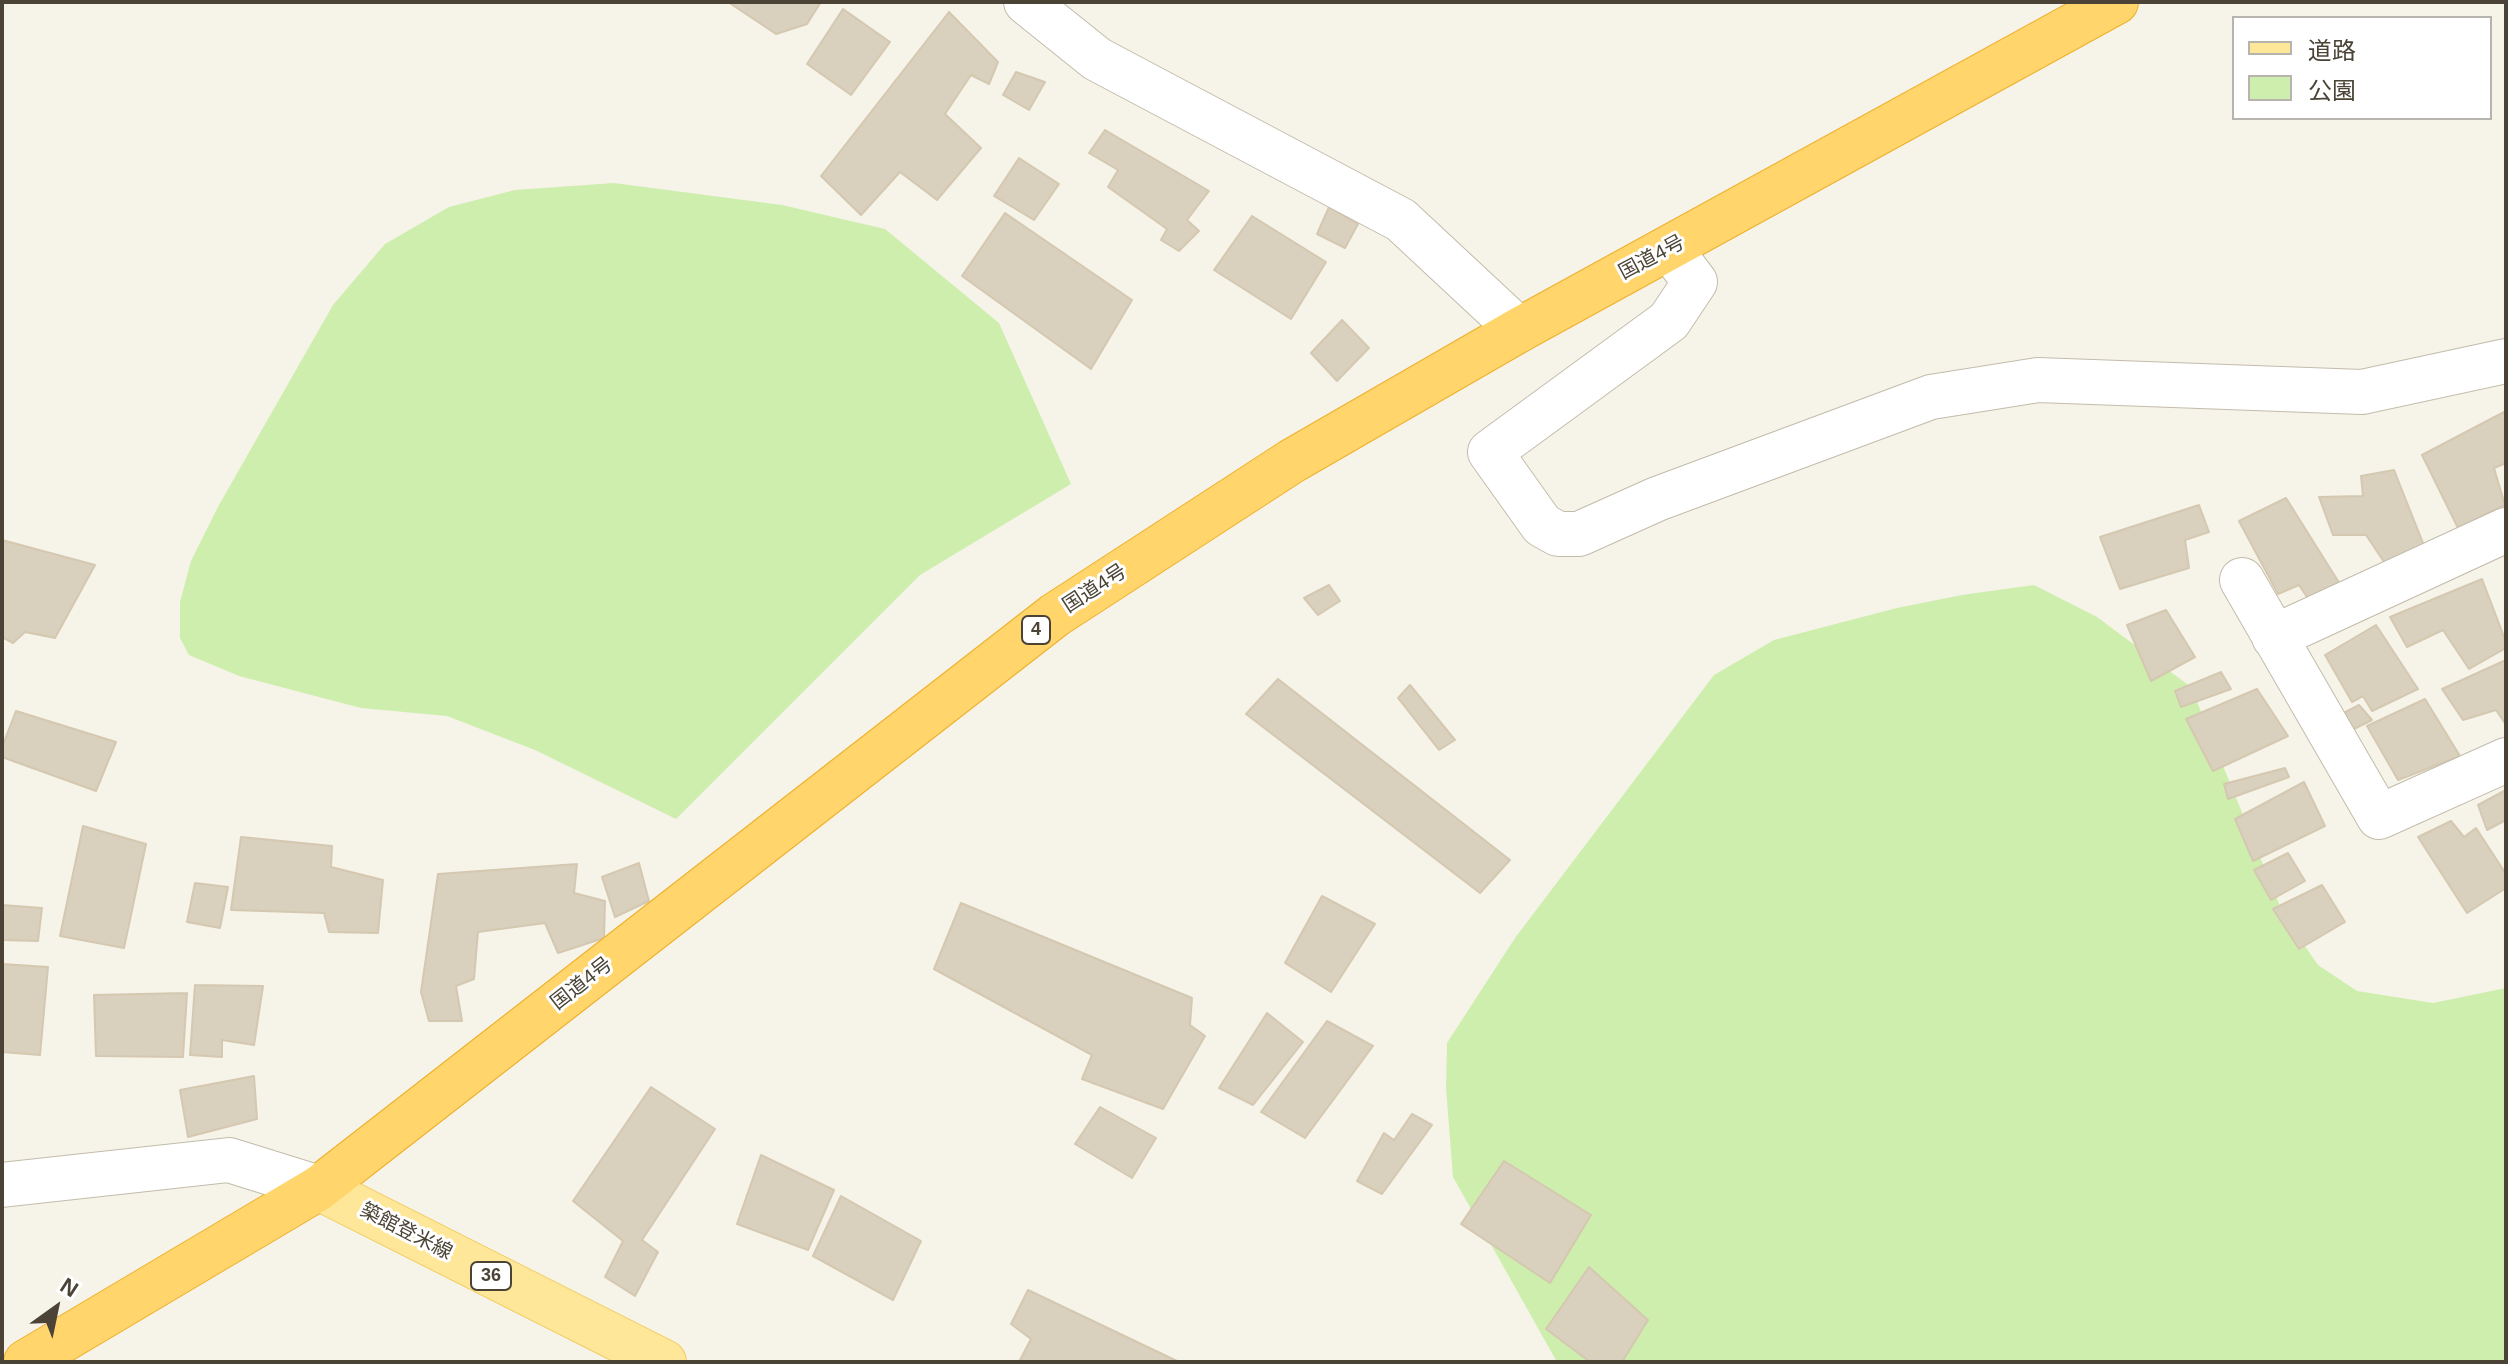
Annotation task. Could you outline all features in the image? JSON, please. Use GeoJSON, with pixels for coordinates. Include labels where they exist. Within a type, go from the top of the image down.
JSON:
{"type":"FeatureCollection","features":[{"type":"Feature","properties":{"kind":"highway","name":"国道4号"},"geometry":{"type":"LineString","coordinates":[[26,1362],[319,1188],[1055,615],[1292,461],[1519,330],[2116,2]]}},
{"type":"Feature","properties":{"kind":"main road","name":"築館登米線"},"geometry":{"type":"LineString","coordinates":[[319,1188],[664,1362]]}},
{"type":"Feature","properties":{"kind":"street"},"geometry":{"type":"LineString","coordinates":[[1026,2],[1097,59],[1401,220],[1519,330]]}},
{"type":"Feature","properties":{"kind":"street"},"geometry":{"type":"LineString","coordinates":[[1670,249],[1695,282],[1669,321],[1490,452],[1542,525],[1558,534],[1579,534],[1657,499],[1931,397],[2038,380],[2362,392],[2506,361]]}},
{"type":"Feature","properties":{"kind":"street"},"geometry":{"type":"LineString","coordinates":[[2274,637],[2506,530]]}},
{"type":"Feature","properties":{"kind":"street"},"geometry":{"type":"LineString","coordinates":[[2242,580],[2379,817],[2506,760]]}},
{"type":"Feature","properties":{"kind":"street"},"geometry":{"type":"LineString","coordinates":[[2,1185],[229,1160],[319,1188]]}},
{"type":"Feature","properties":{"kind":"green space"},"geometry":{"type":"Polygon","coordinates":[[[614,183],[782,205],[885,229],[999,323],[1071,484],[920,575],[676,819],[535,750],[447,716],[361,708],[239,676],[189,655],[180,638],[180,602],[191,561],[219,505],[333,305],[385,244],[449,207],[515,190],[614,183]]]}},
{"type":"Feature","properties":{"kind":"green space"},"geometry":{"type":"Polygon","coordinates":[[[2034,585],[2097,617],[2191,687],[2284,916],[2318,965],[2357,991],[2433,1003],[2506,988],[2506,1362],[1557,1362],[1453,1177],[1446,1088],[1447,1043],[1515,938],[1714,675],[1774,640],[1897,608],[2034,585]]]}},
{"type":"Feature","properties":{"kind":"building"},"geometry":{"type":"Polygon","coordinates":[[[728,2],[821,2],[807,24],[776,34],[728,2]]]}},
{"type":"Feature","properties":{"kind":"building"},"geometry":{"type":"Polygon","coordinates":[[[843,9],[890,42],[851,95],[807,64],[843,9]]]}},
{"type":"Feature","properties":{"kind":"building"},"geometry":{"type":"Polygon","coordinates":[[[949,12],[998,62],[989,84],[971,75],[945,114],[981,148],[937,200],[900,172],[861,215],[821,176],[949,12]]]}},
{"type":"Feature","properties":{"kind":"building"},"geometry":{"type":"Polygon","coordinates":[[[1016,72],[1045,82],[1029,110],[1003,95],[1016,72]]]}},
{"type":"Feature","properties":{"kind":"building"},"geometry":{"type":"Polygon","coordinates":[[[1105,130],[1209,191],[1187,220],[1199,231],[1179,251],[1161,240],[1167,229],[1108,187],[1118,170],[1089,153],[1105,130]]]}},
{"type":"Feature","properties":{"kind":"building"},"geometry":{"type":"Polygon","coordinates":[[[1019,158],[1059,184],[1034,220],[994,196],[1019,158]]]}},
{"type":"Feature","properties":{"kind":"building"},"geometry":{"type":"Polygon","coordinates":[[[1329,207],[1358,224],[1345,248],[1317,234],[1329,207]]]}},
{"type":"Feature","properties":{"kind":"building"},"geometry":{"type":"Polygon","coordinates":[[[1005,213],[1132,300],[1091,369],[962,276],[1005,213]]]}},
{"type":"Feature","properties":{"kind":"building"},"geometry":{"type":"Polygon","coordinates":[[[1252,216],[1326,262],[1291,319],[1214,270],[1252,216]]]}},
{"type":"Feature","properties":{"kind":"building"},"geometry":{"type":"Polygon","coordinates":[[[1342,320],[1369,348],[1337,381],[1311,353],[1342,320]]]}},
{"type":"Feature","properties":{"kind":"building"},"geometry":{"type":"Polygon","coordinates":[[[2506,411],[2506,463],[2494,468],[2505,505],[2458,528],[2422,455],[2506,411]]]}},
{"type":"Feature","properties":{"kind":"building"},"geometry":{"type":"Polygon","coordinates":[[[2394,470],[2427,553],[2388,568],[2366,535],[2333,535],[2319,497],[2363,496],[2361,476],[2394,470]]]}},
{"type":"Feature","properties":{"kind":"building"},"geometry":{"type":"Polygon","coordinates":[[[2286,498],[2343,589],[2313,606],[2299,585],[2278,594],[2239,521],[2286,498]]]}},
{"type":"Feature","properties":{"kind":"building"},"geometry":{"type":"Polygon","coordinates":[[[2199,505],[2209,532],[2185,540],[2189,568],[2120,589],[2100,537],[2199,505]]]}},
{"type":"Feature","properties":{"kind":"building"},"geometry":{"type":"Polygon","coordinates":[[[2,540],[95,565],[55,638],[25,632],[13,643],[2,637],[2,540]]]}},
{"type":"Feature","properties":{"kind":"building"},"geometry":{"type":"Polygon","coordinates":[[[2482,579],[2506,648],[2469,669],[2443,630],[2407,647],[2390,617],[2482,579]]]}},
{"type":"Feature","properties":{"kind":"building"},"geometry":{"type":"Polygon","coordinates":[[[1329,585],[1340,601],[1318,615],[1304,598],[1329,585]]]}},
{"type":"Feature","properties":{"kind":"building"},"geometry":{"type":"Polygon","coordinates":[[[2166,610],[2195,657],[2151,681],[2127,625],[2166,610]]]}},
{"type":"Feature","properties":{"kind":"building"},"geometry":{"type":"Polygon","coordinates":[[[2376,625],[2418,689],[2372,711],[2363,696],[2352,702],[2325,655],[2376,625]]]}},
{"type":"Feature","properties":{"kind":"building"},"geometry":{"type":"Polygon","coordinates":[[[2506,660],[2506,725],[2496,710],[2463,720],[2442,689],[2506,660]]]}},
{"type":"Feature","properties":{"kind":"building"},"geometry":{"type":"Polygon","coordinates":[[[2221,672],[2231,689],[2181,707],[2175,691],[2221,672]]]}},
{"type":"Feature","properties":{"kind":"building"},"geometry":{"type":"Polygon","coordinates":[[[1278,679],[1510,860],[1480,893],[1246,714],[1278,679]]]}},
{"type":"Feature","properties":{"kind":"building"},"geometry":{"type":"Polygon","coordinates":[[[1410,685],[1455,740],[1439,750],[1398,698],[1410,685]]]}},
{"type":"Feature","properties":{"kind":"building"},"geometry":{"type":"Polygon","coordinates":[[[2257,689],[2288,736],[2213,771],[2186,719],[2257,689]]]}},
{"type":"Feature","properties":{"kind":"building"},"geometry":{"type":"Polygon","coordinates":[[[2425,699],[2460,756],[2398,780],[2367,726],[2425,699]]]}},
{"type":"Feature","properties":{"kind":"building"},"geometry":{"type":"Polygon","coordinates":[[[2359,705],[2372,720],[2348,732],[2338,716],[2359,705]]]}},
{"type":"Feature","properties":{"kind":"building"},"geometry":{"type":"Polygon","coordinates":[[[16,711],[116,742],[96,791],[2,757],[2,747],[16,711]]]}},
{"type":"Feature","properties":{"kind":"building"},"geometry":{"type":"Polygon","coordinates":[[[2285,768],[2289,777],[2228,799],[2224,784],[2285,768]]]}},
{"type":"Feature","properties":{"kind":"building"},"geometry":{"type":"Polygon","coordinates":[[[2304,782],[2325,826],[2253,861],[2235,819],[2304,782]]]}},
{"type":"Feature","properties":{"kind":"building"},"geometry":{"type":"Polygon","coordinates":[[[2506,790],[2506,820],[2487,830],[2478,805],[2506,790]]]}},
{"type":"Feature","properties":{"kind":"building"},"geometry":{"type":"Polygon","coordinates":[[[2451,821],[2464,837],[2476,828],[2506,874],[2506,888],[2467,913],[2418,837],[2451,821]]]}},
{"type":"Feature","properties":{"kind":"building"},"geometry":{"type":"Polygon","coordinates":[[[83,826],[146,844],[124,948],[60,936],[83,826]]]}},
{"type":"Feature","properties":{"kind":"building"},"geometry":{"type":"Polygon","coordinates":[[[241,837],[332,846],[331,867],[383,880],[378,933],[329,932],[324,913],[231,910],[241,837]]]}},
{"type":"Feature","properties":{"kind":"building"},"geometry":{"type":"Polygon","coordinates":[[[2288,853],[2305,881],[2271,900],[2254,870],[2288,853]]]}},
{"type":"Feature","properties":{"kind":"building"},"geometry":{"type":"Polygon","coordinates":[[[639,863],[649,901],[615,917],[602,877],[639,863]]]}},
{"type":"Feature","properties":{"kind":"building"},"geometry":{"type":"Polygon","coordinates":[[[577,864],[574,893],[605,901],[604,938],[558,953],[545,923],[478,932],[474,979],[456,986],[462,1021],[429,1021],[421,992],[438,874],[577,864]]]}},
{"type":"Feature","properties":{"kind":"building"},"geometry":{"type":"Polygon","coordinates":[[[195,883],[228,887],[220,928],[187,922],[195,883]]]}},
{"type":"Feature","properties":{"kind":"building"},"geometry":{"type":"Polygon","coordinates":[[[2322,885],[2345,922],[2299,949],[2273,909],[2322,885]]]}},
{"type":"Feature","properties":{"kind":"building"},"geometry":{"type":"Polygon","coordinates":[[[1322,896],[1375,924],[1331,992],[1285,963],[1322,896]]]}},
{"type":"Feature","properties":{"kind":"building"},"geometry":{"type":"Polygon","coordinates":[[[961,903],[1192,998],[1190,1025],[1205,1036],[1163,1109],[1082,1079],[1092,1055],[934,969],[961,903]]]}},
{"type":"Feature","properties":{"kind":"building"},"geometry":{"type":"Polygon","coordinates":[[[2,905],[42,908],[38,941],[2,940],[2,905]]]}},
{"type":"Feature","properties":{"kind":"building"},"geometry":{"type":"Polygon","coordinates":[[[2,964],[48,967],[40,1055],[2,1052],[2,964]]]}},
{"type":"Feature","properties":{"kind":"building"},"geometry":{"type":"Polygon","coordinates":[[[195,985],[263,986],[254,1045],[222,1040],[222,1057],[190,1055],[195,985]]]}},
{"type":"Feature","properties":{"kind":"building"},"geometry":{"type":"Polygon","coordinates":[[[187,993],[183,1057],[96,1056],[94,995],[187,993]]]}},
{"type":"Feature","properties":{"kind":"building"},"geometry":{"type":"Polygon","coordinates":[[[1267,1013],[1303,1042],[1253,1105],[1219,1088],[1267,1013]]]}},
{"type":"Feature","properties":{"kind":"building"},"geometry":{"type":"Polygon","coordinates":[[[1327,1021],[1373,1046],[1305,1138],[1261,1112],[1327,1021]]]}},
{"type":"Feature","properties":{"kind":"building"},"geometry":{"type":"Polygon","coordinates":[[[254,1076],[257,1119],[188,1137],[180,1090],[254,1076]]]}},
{"type":"Feature","properties":{"kind":"building"},"geometry":{"type":"Polygon","coordinates":[[[651,1087],[715,1129],[642,1240],[658,1252],[635,1296],[605,1277],[623,1241],[573,1201],[651,1087]]]}},
{"type":"Feature","properties":{"kind":"building"},"geometry":{"type":"Polygon","coordinates":[[[1100,1107],[1156,1138],[1132,1178],[1075,1144],[1100,1107]]]}},
{"type":"Feature","properties":{"kind":"building"},"geometry":{"type":"Polygon","coordinates":[[[1412,1114],[1432,1125],[1382,1194],[1357,1181],[1384,1133],[1394,1140],[1412,1114]]]}},
{"type":"Feature","properties":{"kind":"building"},"geometry":{"type":"Polygon","coordinates":[[[761,1155],[834,1190],[808,1250],[737,1224],[761,1155]]]}},
{"type":"Feature","properties":{"kind":"building"},"geometry":{"type":"Polygon","coordinates":[[[1504,1161],[1591,1215],[1550,1283],[1461,1224],[1504,1161]]]}},
{"type":"Feature","properties":{"kind":"building"},"geometry":{"type":"Polygon","coordinates":[[[841,1196],[921,1241],[893,1300],[813,1256],[841,1196]]]}},
{"type":"Feature","properties":{"kind":"building"},"geometry":{"type":"Polygon","coordinates":[[[1589,1267],[1648,1320],[1622,1362],[1590,1362],[1546,1329],[1589,1267]]]}},
{"type":"Feature","properties":{"kind":"building"},"geometry":{"type":"Polygon","coordinates":[[[1028,1290],[1179,1362],[1019,1362],[1031,1339],[1011,1324],[1028,1290]]]}}]}
